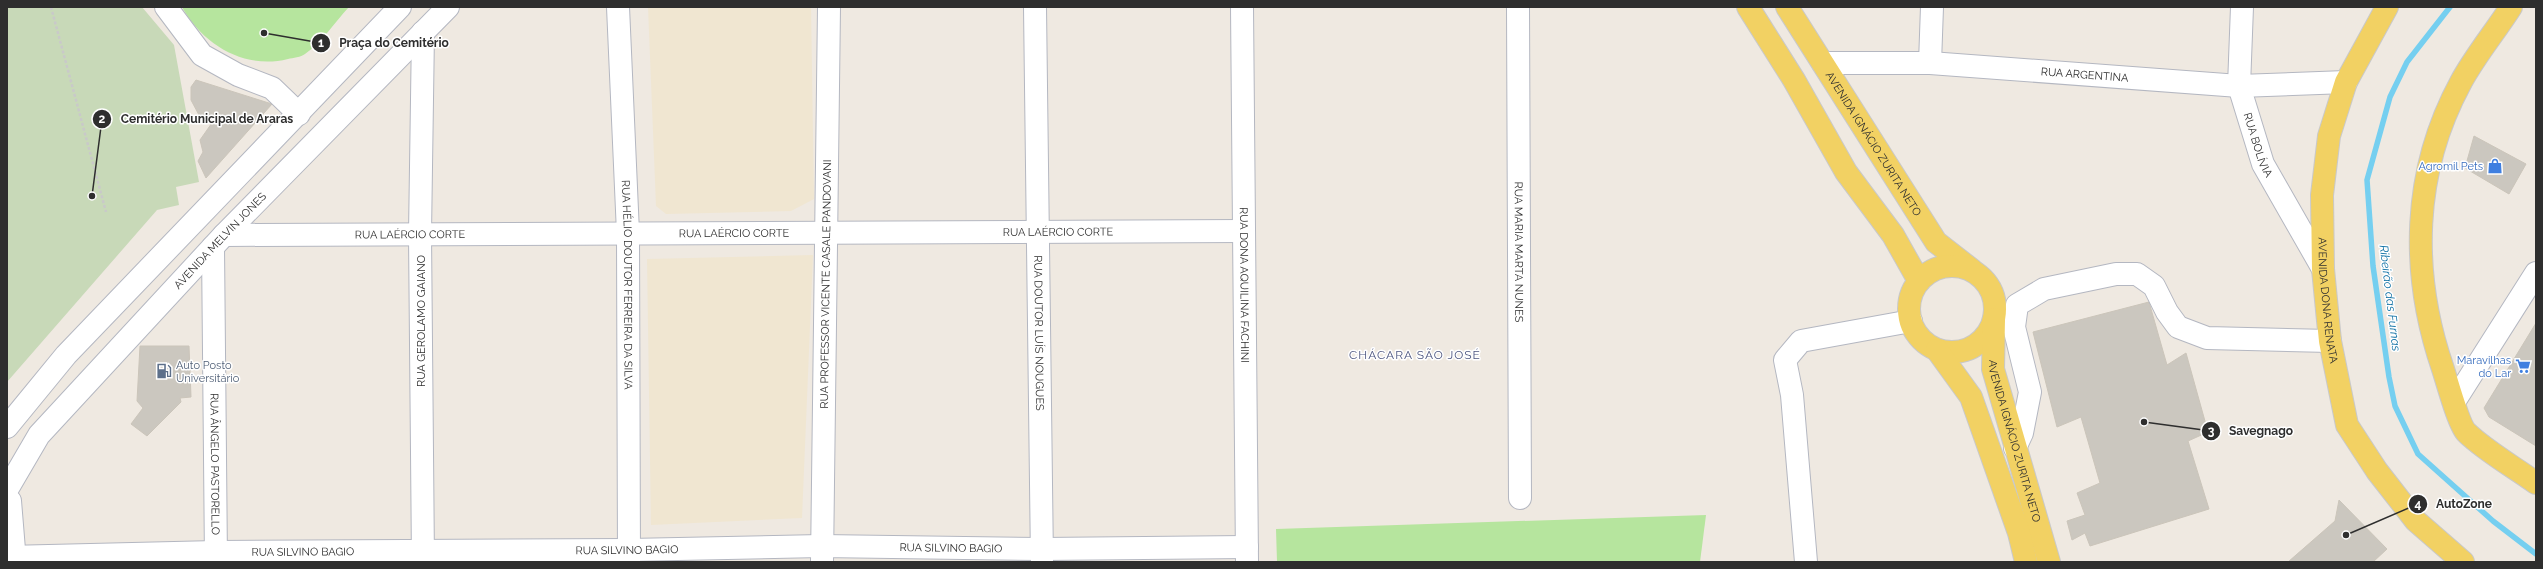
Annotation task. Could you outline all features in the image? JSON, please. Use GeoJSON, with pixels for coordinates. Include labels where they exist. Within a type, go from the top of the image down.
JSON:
{"type":"FeatureCollection","features":[{"type":"Feature","properties":{"kind":"main road"},"geometry":{"type":"LineString","coordinates":[[1748,7],[1794,80],[1846,172],[1892,235],[1919,281]]}},
{"type":"Feature","properties":{"kind":"main road","name":"AVENIDA IGNÁCIO ZURITA NETO"},"geometry":{"type":"LineString","coordinates":[[1787,7],[1936,242],[1972,270]]}},
{"type":"Feature","properties":{"kind":"main road","name":"AVENIDA DONA RENATA"},"geometry":{"type":"LineString","coordinates":[[2387,7],[2346,82],[2329,136],[2322,195],[2323,269],[2330,341],[2347,425],[2377,471],[2416,521],[2463,562]]}},
{"type":"Feature","properties":{"kind":"main road"},"geometry":{"type":"LineString","coordinates":[[2511,7],[2461,82],[2443,118],[2431,150],[2423,195],[2419,237],[2431,331],[2454,402],[2466,433],[2536,483]]}},
{"type":"Feature","properties":{"kind":"main road"},"geometry":{"type":"LineString","coordinates":[[1944,266],[1958,266],[1972,270],[1984,279],[1992,291],[1995,304],[1994,319],[1988,332],[1979,343],[1966,350],[1952,352],[1937,350],[1927,344],[1917,334],[1911,321],[1909,307],[1912,293],[1919,281],[1930,271],[1944,266]]}},
{"type":"Feature","properties":{"kind":"main road","name":"AVENIDA IGNÁCIO ZURITA NETO"},"geometry":{"type":"LineString","coordinates":[[1994,319],[1993,369],[2014,448],[2049,562]]}},
{"type":"Feature","properties":{"kind":"main road","name":"AVENIDA IGNÁCIO ZURITA NETO"},"geometry":{"type":"LineString","coordinates":[[1937,350],[1971,397],[2019,533],[2026,562]]}},
{"type":"Feature","properties":{"kind":"street"},"geometry":{"type":"LineString","coordinates":[[166,7],[202,55],[238,75],[272,88],[299,114]]}},
{"type":"Feature","properties":{"kind":"street"},"geometry":{"type":"LineString","coordinates":[[7,427],[66,355],[299,114],[400,7]]}},
{"type":"Feature","properties":{"kind":"street","name":"AVENIDA MELVIN JONES"},"geometry":{"type":"LineString","coordinates":[[8,499],[38,435],[219,241],[448,7]]}},
{"type":"Feature","properties":{"kind":"street","name":"RUA HÉLIO DOUTOR FERREIRA DA SILVA"},"geometry":{"type":"LineString","coordinates":[[618,7],[628,233],[629,556]]}},
{"type":"Feature","properties":{"kind":"street","name":"RUA PROFESSOR VICENTE CASALE PANDOVANI"},"geometry":{"type":"LineString","coordinates":[[821,554],[827,233],[829,7]]}},
{"type":"Feature","properties":{"kind":"street","name":"RUA DOUTOR LUÍS NOUGUES"},"geometry":{"type":"LineString","coordinates":[[1035,7],[1042,555]]}},
{"type":"Feature","properties":{"kind":"street","name":"RUA DONA AQUILINA FACHINI"},"geometry":{"type":"LineString","coordinates":[[1242,7],[1247,554]]}},
{"type":"Feature","properties":{"kind":"street","name":"RUA MARIA MARTA NUNES"},"geometry":{"type":"LineString","coordinates":[[1518,7],[1520,498]]}},
{"type":"Feature","properties":{"kind":"street"},"geometry":{"type":"LineString","coordinates":[[1930,63],[1932,7]]}},
{"type":"Feature","properties":{"kind":"street","name":"RUA BOLÍVIA"},"geometry":{"type":"LineString","coordinates":[[2242,7],[2239,86],[2264,164],[2323,269]]}},
{"type":"Feature","properties":{"kind":"street","name":"RUA GEROLAMO GAIANO"},"geometry":{"type":"LineString","coordinates":[[423,32],[420,234],[423,556]]}},
{"type":"Feature","properties":{"kind":"street","name":"RUA ARGENTINA"},"geometry":{"type":"LineString","coordinates":[[1823,63],[1930,63],[2239,86],[2346,82]]}},
{"type":"Feature","properties":{"kind":"street","name":"RUA LAÉRCIO CORTE"},"geometry":{"type":"LineString","coordinates":[[219,241],[420,234],[1244,231]]}},
{"type":"Feature","properties":{"kind":"street","name":"RUA ÂNGELO PASTORELLO"},"geometry":{"type":"LineString","coordinates":[[216,557],[219,241]]}},
{"type":"Feature","properties":{"kind":"street"},"geometry":{"type":"LineString","coordinates":[[2454,402],[2536,273]]}},
{"type":"Feature","properties":{"kind":"street"},"geometry":{"type":"LineString","coordinates":[[2014,448],[2022,434],[2030,392],[2014,327],[2017,305],[2044,289],[2116,274],[2137,274],[2154,286],[2167,312],[2178,326],[2207,338],[2330,341]]}},
{"type":"Feature","properties":{"kind":"street"},"geometry":{"type":"LineString","coordinates":[[1806,562],[1792,395],[1784,360],[1801,341],[1911,321]]}},
{"type":"Feature","properties":{"kind":"street"},"geometry":{"type":"LineString","coordinates":[[8,499],[13,559]]}},
{"type":"Feature","properties":{"kind":"street","name":"RUA SILVINO BAGIO"},"geometry":{"type":"LineString","coordinates":[[13,559],[821,554],[1247,554]]}},
{"type":"Feature","properties":{"kind":"path"},"geometry":{"type":"LineString","coordinates":[[51,7],[106,212]]}},
{"type":"Feature","properties":{"kind":"shaded area"},"geometry":{"type":"Polygon","coordinates":[[[648,7],[811,7],[814,199],[791,211],[666,214],[656,206],[648,7]]]}},
{"type":"Feature","properties":{"kind":"shaded area"},"geometry":{"type":"Polygon","coordinates":[[[813,255],[802,518],[651,525],[647,259],[813,255]]]}},
{"type":"Feature","properties":{"kind":"green space"},"geometry":{"type":"Polygon","coordinates":[[[7,7],[142,7],[174,45],[199,182],[176,187],[179,205],[157,210],[7,382],[7,7]]]}},
{"type":"Feature","properties":{"kind":"green space"},"geometry":{"type":"Polygon","coordinates":[[[182,7],[349,7],[323,38],[305,54],[297,57],[272,61],[256,61],[241,57],[213,43],[201,33],[182,7]]]}},
{"type":"Feature","properties":{"kind":"green space"},"geometry":{"type":"Polygon","coordinates":[[[1706,515],[1700,562],[1277,562],[1276,529],[1706,515]]]}},
{"type":"Feature","properties":{"kind":"building"},"geometry":{"type":"Polygon","coordinates":[[[196,80],[272,104],[206,178],[198,161],[203,152],[200,140],[214,120],[199,115],[191,100],[191,87],[196,80]]]}},
{"type":"Feature","properties":{"kind":"building","name":"Agromil Pets"},"geometry":{"type":"Polygon","coordinates":[[[2474,136],[2526,164],[2509,194],[2465,168],[2474,136]]]}},
{"type":"Feature","properties":{"kind":"building"},"geometry":{"type":"Polygon","coordinates":[[[2149,302],[2167,365],[2186,353],[2208,432],[2188,441],[2209,509],[2090,546],[2085,533],[2072,540],[2067,521],[2085,515],[2077,493],[2100,483],[2081,417],[2057,427],[2033,332],[2149,302]]]}},
{"type":"Feature","properties":{"kind":"building","name":"Maravilhas do Lar"},"geometry":{"type":"Polygon","coordinates":[[[2536,323],[2536,446],[2489,417],[2484,408],[2536,323]]]}},
{"type":"Feature","properties":{"kind":"building","name":"Auto Posto Universitário"},"geometry":{"type":"Polygon","coordinates":[[[140,346],[189,346],[191,397],[180,398],[181,402],[147,436],[131,424],[143,408],[137,401],[140,346]]]}},
{"type":"Feature","properties":{"kind":"building"},"geometry":{"type":"Polygon","coordinates":[[[2339,500],[2387,549],[2373,562],[2288,562],[2335,521],[2339,500]]]}},
{"type":"Feature","properties":{"kind":"waterway","name":"Ribeirão das Furnas"},"geometry":{"type":"LineString","coordinates":[[2450,7],[2407,62],[2390,97],[2367,180],[2373,266],[2389,377],[2395,406],[2418,454],[2493,521],[2536,554]]}},
{"type":"Feature","properties":{"kind":"place","name":"Praça do Cemitério"},"geometry":{"type":"Point","coordinates":[264,33]}},
{"type":"Feature","properties":{"kind":"place","name":"Agromil Pets"},"geometry":{"type":"Point","coordinates":[2495,166]}},
{"type":"Feature","properties":{"kind":"place","name":"Cemitério Municipal de Araras"},"geometry":{"type":"Point","coordinates":[92,196]}},
{"type":"Feature","properties":{"kind":"place","name":"Maravilhas do Lar"},"geometry":{"type":"Point","coordinates":[2523,366]}},
{"type":"Feature","properties":{"kind":"place","name":"Auto Posto Universitário"},"geometry":{"type":"Point","coordinates":[164,371]}},
{"type":"Feature","properties":{"kind":"place","name":"Savegnago"},"geometry":{"type":"Point","coordinates":[2144,422]}},
{"type":"Feature","properties":{"kind":"place","name":"AutoZone"},"geometry":{"type":"Point","coordinates":[2346,535]}},
{"type":"Feature","properties":{"kind":"district","name":"CHÁCARA SÃO JOSÉ"},"geometry":{"type":"Point","coordinates":[1415,355]}}]}
